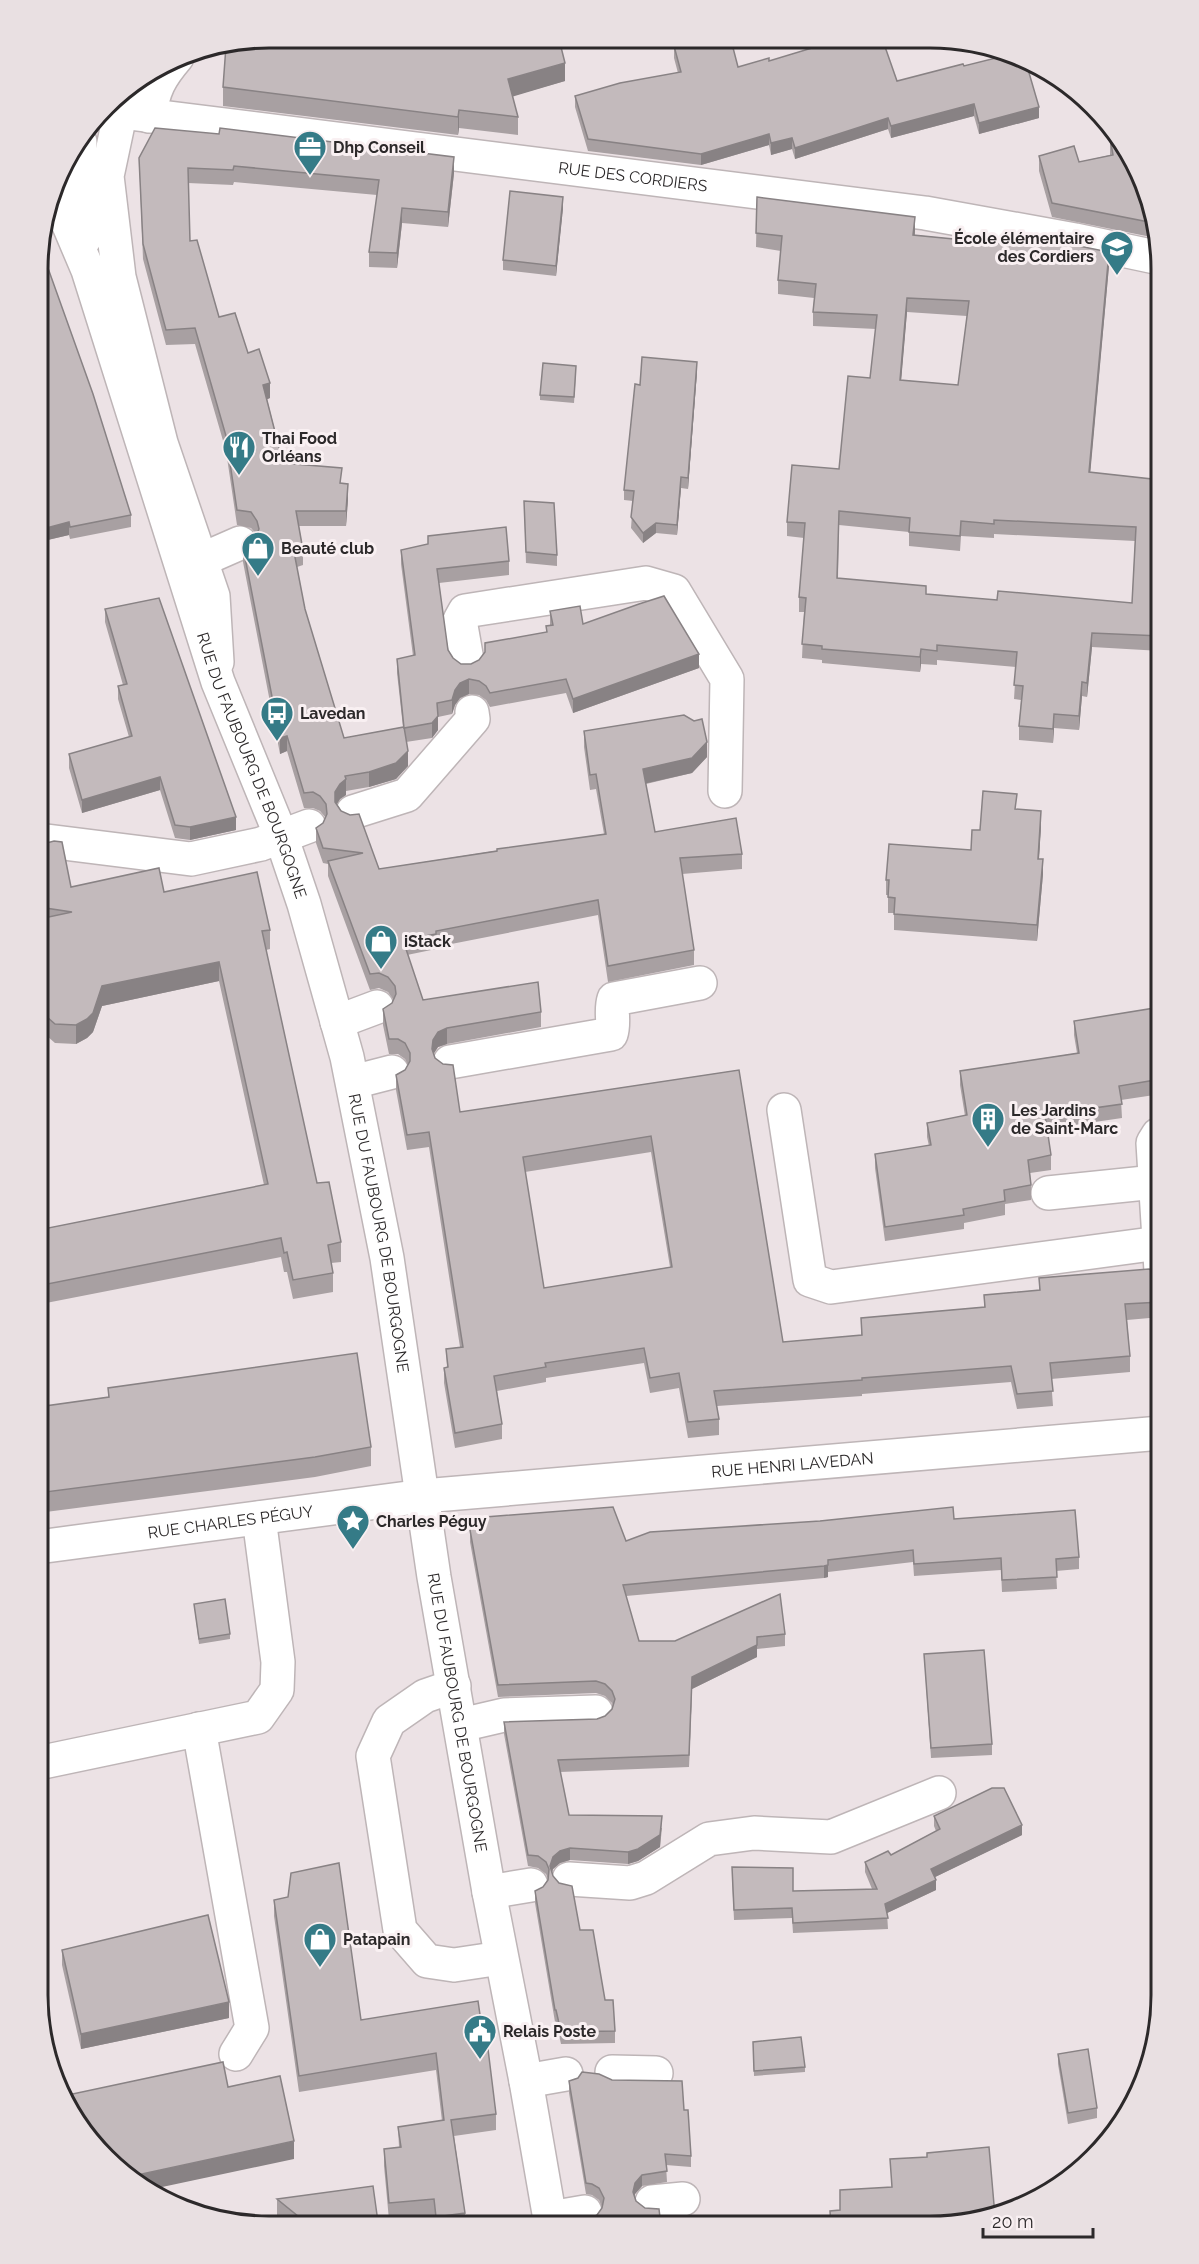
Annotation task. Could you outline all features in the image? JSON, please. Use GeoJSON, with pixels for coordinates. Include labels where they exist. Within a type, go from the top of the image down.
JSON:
{"type":"FeatureCollection","features":[{"type":"Feature","properties":{"kind":"main road"},"geometry":{"type":"LineString","coordinates":[[163,75],[154,90],[125,107],[107,176],[119,277],[192,564],[240,543]]}},
{"type":"Feature","properties":{"kind":"main road","name":"RUE DES CORDIERS"},"geometry":{"type":"LineString","coordinates":[[125,107],[925,213],[1151,256]]}},
{"type":"Feature","properties":{"kind":"main road","name":"RUE DU FAUBOURG DE BOURGOGNE"},"geometry":{"type":"LineString","coordinates":[[79,155],[88,270]]}},
{"type":"Feature","properties":{"kind":"main road","name":"RUE DU FAUBOURG DE BOURGOGNE"},"geometry":{"type":"LineString","coordinates":[[59,202],[88,270],[192,564],[218,682],[295,831],[304,904],[352,1082],[387,1258],[434,1577],[549,2216]]}},
{"type":"Feature","properties":{"kind":"main road"},"geometry":{"type":"LineString","coordinates":[[467,660],[460,620],[465,611],[646,583],[674,591],[727,679],[725,791]]}},
{"type":"Feature","properties":{"kind":"main road"},"geometry":{"type":"LineString","coordinates":[[352,812],[407,795],[473,719],[472,712]]}},
{"type":"Feature","properties":{"kind":"main road"},"geometry":{"type":"LineString","coordinates":[[48,841],[191,859],[261,844],[295,831]]}},
{"type":"Feature","properties":{"kind":"main road"},"geometry":{"type":"LineString","coordinates":[[450,1062],[611,1034],[614,1024],[611,1006],[614,999],[700,983]]}},
{"type":"Feature","properties":{"kind":"main road"},"geometry":{"type":"LineString","coordinates":[[337,1022],[377,1007]]}},
{"type":"Feature","properties":{"kind":"main road"},"geometry":{"type":"LineString","coordinates":[[352,1082],[392,1072]]}},
{"type":"Feature","properties":{"kind":"main road"},"geometry":{"type":"LineString","coordinates":[[784,1110],[810,1280],[831,1287],[1151,1258]]}},
{"type":"Feature","properties":{"kind":"main road"},"geometry":{"type":"LineString","coordinates":[[1048,1193],[1151,1182]]}},
{"type":"Feature","properties":{"kind":"main road","name":"RUE HENRI LAVEDAN"},"geometry":{"type":"LineString","coordinates":[[423,1496],[1151,1434]]}},
{"type":"Feature","properties":{"kind":"main road","name":"RUE CHARLES PÉGUY"},"geometry":{"type":"LineString","coordinates":[[48,1546],[423,1496]]}},
{"type":"Feature","properties":{"kind":"main road"},"geometry":{"type":"LineString","coordinates":[[48,1761],[258,1717],[277,1690],[278,1662],[259,1518]]}},
{"type":"Feature","properties":{"kind":"main road"},"geometry":{"type":"LineString","coordinates":[[454,1686],[425,1696],[389,1721],[373,1756],[400,1930],[428,1961],[454,1965],[501,1958]]}},
{"type":"Feature","properties":{"kind":"main road"},"geometry":{"type":"LineString","coordinates":[[461,1725],[504,1715],[596,1712]]}},
{"type":"Feature","properties":{"kind":"main road"},"geometry":{"type":"LineString","coordinates":[[199,1729],[252,2028],[237,2054]]}},
{"type":"Feature","properties":{"kind":"main road"},"geometry":{"type":"LineString","coordinates":[[569,1879],[630,1883],[646,1878],[709,1839],[719,1836],[754,1833],[831,1838],[939,1793]]}},
{"type":"Feature","properties":{"kind":"main road"},"geometry":{"type":"LineString","coordinates":[[489,1892],[531,1885]]}},
{"type":"Feature","properties":{"kind":"main road"},"geometry":{"type":"LineString","coordinates":[[612,2072],[656,2073]]}},
{"type":"Feature","properties":{"kind":"main road"},"geometry":{"type":"LineString","coordinates":[[526,2081],[566,2074]]}},
{"type":"Feature","properties":{"kind":"main road"},"geometry":{"type":"LineString","coordinates":[[571,2216],[585,2212]]}},
{"type":"Feature","properties":{"kind":"building"},"geometry":{"type":"Polygon","coordinates":[[[254,48],[561,48],[565,63],[508,79],[518,117],[459,110],[458,117],[223,87],[226,52],[254,48]]]}},
{"type":"Feature","properties":{"kind":"building"},"geometry":{"type":"Polygon","coordinates":[[[675,48],[733,48],[738,67],[769,58],[769,61],[812,48],[885,48],[897,81],[995,58],[1029,71],[1039,107],[979,123],[974,104],[891,126],[888,118],[795,148],[792,138],[771,143],[769,134],[701,154],[588,139],[575,96],[620,83],[681,72],[675,48]]]}},
{"type":"Feature","properties":{"kind":"building"},"geometry":{"type":"Polygon","coordinates":[[[155,128],[219,134],[220,128],[454,157],[448,212],[402,208],[397,253],[369,252],[379,180],[234,166],[233,170],[188,168],[190,241],[197,240],[219,317],[235,313],[248,353],[259,349],[270,383],[263,385],[283,463],[342,468],[340,483],[348,484],[346,511],[296,511],[303,550],[294,552],[305,609],[344,738],[404,727],[408,751],[396,763],[369,772],[345,776],[346,779],[335,792],[335,802],[341,811],[350,815],[359,814],[379,869],[606,834],[596,774],[590,775],[584,731],[684,715],[694,721],[702,719],[707,742],[692,758],[643,769],[655,832],[736,818],[742,854],[680,858],[694,950],[608,966],[598,900],[436,931],[436,934],[403,940],[423,1000],[538,982],[541,1012],[447,1028],[438,1032],[433,1040],[432,1049],[435,1058],[443,1064],[453,1065],[460,1112],[739,1070],[783,1342],[862,1335],[861,1318],[985,1307],[984,1295],[1040,1290],[1039,1278],[1149,1269],[1151,1270],[1151,1303],[1125,1304],[1130,1356],[1050,1363],[1053,1391],[1017,1394],[1011,1366],[714,1391],[719,1419],[688,1422],[679,1373],[650,1378],[644,1348],[545,1363],[546,1367],[494,1376],[502,1424],[455,1433],[444,1368],[448,1367],[446,1349],[463,1347],[429,1132],[407,1135],[396,1075],[405,1070],[410,1061],[410,1053],[405,1043],[398,1039],[389,1039],[383,1009],[392,1003],[396,994],[395,986],[388,977],[379,973],[370,974],[328,861],[363,853],[323,848],[316,828],[323,823],[327,814],[326,804],[320,796],[313,792],[304,793],[287,736],[280,738],[243,547],[255,538],[259,529],[257,521],[251,512],[237,510],[226,436],[195,328],[166,330],[143,244],[139,158],[155,128]],[[651,1136],[523,1157],[544,1288],[672,1267],[651,1136]]]}},
{"type":"Feature","properties":{"kind":"building"},"geometry":{"type":"Polygon","coordinates":[[[1111,141],[1134,184],[1146,221],[1052,203],[1039,156],[1074,146],[1079,162],[1113,155],[1111,141]]]}},
{"type":"Feature","properties":{"kind":"building"},"geometry":{"type":"Polygon","coordinates":[[[510,191],[563,197],[556,266],[503,260],[510,191]]]}},
{"type":"Feature","properties":{"kind":"building"},"geometry":{"type":"Polygon","coordinates":[[[757,197],[915,217],[913,235],[1015,245],[1016,236],[1109,252],[1089,472],[1151,479],[1151,636],[1092,633],[1087,683],[1082,682],[1079,716],[1054,714],[1053,729],[1019,726],[1023,686],[1014,685],[1017,652],[937,645],[937,651],[921,649],[920,657],[822,649],[822,646],[802,644],[806,598],[799,597],[805,523],[787,522],[792,465],[839,469],[848,376],[870,378],[877,315],[813,312],[816,284],[778,280],[782,236],[756,233],[757,197]],[[907,298],[900,380],[958,385],[969,301],[907,298]],[[839,511],[837,578],[926,586],[926,594],[997,600],[998,591],[1132,603],[1136,527],[994,520],[994,524],[961,521],[960,536],[909,532],[910,518],[839,511]]]}},
{"type":"Feature","properties":{"kind":"building"},"geometry":{"type":"Polygon","coordinates":[[[48,268],[93,394],[131,515],[70,527],[69,522],[48,528],[48,268]]]}},
{"type":"Feature","properties":{"kind":"building"},"geometry":{"type":"Polygon","coordinates":[[[642,357],[697,362],[688,478],[681,477],[677,525],[656,523],[643,533],[631,517],[634,491],[624,490],[635,384],[640,385],[642,357]]]}},
{"type":"Feature","properties":{"kind":"building"},"geometry":{"type":"Polygon","coordinates":[[[543,363],[576,366],[574,397],[540,395],[543,363]]]}},
{"type":"Feature","properties":{"kind":"building"},"geometry":{"type":"Polygon","coordinates":[[[524,501],[554,503],[557,555],[526,552],[524,501]]]}},
{"type":"Feature","properties":{"kind":"building"},"geometry":{"type":"Polygon","coordinates":[[[506,527],[509,561],[437,569],[448,650],[461,664],[471,664],[479,660],[485,652],[485,643],[547,632],[546,626],[553,625],[550,611],[580,606],[583,624],[664,596],[699,654],[573,699],[566,679],[490,693],[479,681],[469,679],[460,683],[452,700],[437,703],[438,716],[432,723],[404,728],[397,659],[415,655],[401,550],[428,544],[428,536],[506,527]]]}},
{"type":"Feature","properties":{"kind":"building"},"geometry":{"type":"Polygon","coordinates":[[[159,598],[236,817],[190,827],[175,825],[160,777],[82,800],[69,754],[132,736],[118,686],[127,684],[105,609],[159,598]]]}},
{"type":"Feature","properties":{"kind":"building"},"geometry":{"type":"Polygon","coordinates":[[[983,791],[1017,794],[1015,809],[1041,811],[1038,859],[1043,859],[1037,925],[894,914],[895,898],[888,897],[889,880],[886,880],[889,844],[971,850],[972,830],[980,830],[983,791]]]}},
{"type":"Feature","properties":{"kind":"building"},"geometry":{"type":"Polygon","coordinates":[[[62,842],[71,887],[159,868],[164,892],[257,872],[270,930],[262,931],[317,1183],[329,1182],[341,1242],[328,1245],[333,1273],[293,1280],[287,1252],[284,1253],[281,1238],[48,1284],[48,1228],[268,1184],[219,962],[102,986],[93,1013],[76,1025],[55,1024],[48,1018],[48,917],[72,912],[48,908],[48,843],[62,842]]]}},
{"type":"Feature","properties":{"kind":"building"},"geometry":{"type":"Polygon","coordinates":[[[1151,1009],[1151,1081],[1119,1086],[1122,1104],[1045,1115],[1051,1155],[1028,1160],[1031,1185],[1004,1190],[1005,1201],[963,1209],[964,1215],[885,1227],[875,1154],[931,1145],[927,1123],[967,1115],[960,1071],[1079,1053],[1074,1021],[1151,1009]]]}},
{"type":"Feature","properties":{"kind":"building"},"geometry":{"type":"Polygon","coordinates":[[[357,1353],[371,1447],[315,1457],[48,1492],[48,1406],[109,1397],[108,1388],[357,1353]]]}},
{"type":"Feature","properties":{"kind":"building"},"geometry":{"type":"Polygon","coordinates":[[[613,1507],[626,1541],[650,1532],[820,1521],[953,1507],[954,1519],[1075,1510],[1079,1557],[1056,1559],[1057,1577],[1002,1580],[1001,1558],[914,1564],[913,1550],[828,1560],[828,1565],[824,1566],[623,1585],[639,1641],[675,1641],[780,1594],[785,1634],[757,1637],[757,1645],[692,1677],[689,1755],[558,1760],[569,1815],[662,1816],[660,1835],[638,1849],[628,1852],[570,1848],[560,1851],[553,1857],[550,1866],[553,1876],[559,1883],[572,1886],[580,1930],[593,1930],[605,2000],[613,2000],[615,2031],[561,2032],[555,2010],[535,1891],[543,1887],[548,1880],[549,1869],[546,1862],[538,1856],[528,1855],[504,1722],[597,1719],[605,1716],[612,1709],[615,1699],[612,1691],[605,1684],[596,1681],[498,1685],[470,1530],[485,1517],[613,1507]]]}},
{"type":"Feature","properties":{"kind":"building"},"geometry":{"type":"Polygon","coordinates":[[[225,1599],[230,1634],[199,1639],[194,1604],[225,1599]]]}},
{"type":"Feature","properties":{"kind":"building"},"geometry":{"type":"Polygon","coordinates":[[[984,1650],[992,1744],[931,1748],[924,1654],[984,1650]]]}},
{"type":"Feature","properties":{"kind":"building"},"geometry":{"type":"Polygon","coordinates":[[[992,1788],[1004,1788],[1022,1825],[931,1869],[936,1880],[885,1904],[888,1918],[793,1923],[792,1908],[734,1910],[732,1867],[793,1868],[793,1891],[877,1889],[865,1862],[888,1851],[891,1855],[940,1829],[934,1816],[992,1788]]]}},
{"type":"Feature","properties":{"kind":"building"},"geometry":{"type":"Polygon","coordinates":[[[339,1863],[361,2020],[478,2001],[485,2049],[488,2049],[496,2114],[451,2120],[465,2213],[436,2216],[434,2199],[389,2203],[384,2149],[401,2147],[398,2127],[444,2120],[436,2053],[299,2076],[274,1900],[288,1897],[291,1873],[339,1863]]]}},
{"type":"Feature","properties":{"kind":"building"},"geometry":{"type":"Polygon","coordinates":[[[208,1915],[229,2002],[81,2034],[62,1950],[208,1915]]]}},
{"type":"Feature","properties":{"kind":"building"},"geometry":{"type":"Polygon","coordinates":[[[801,2037],[805,2067],[754,2071],[753,2042],[801,2037]]]}},
{"type":"Feature","properties":{"kind":"building"},"geometry":{"type":"Polygon","coordinates":[[[1088,2049],[1097,2108],[1068,2113],[1058,2054],[1088,2049]]]}},
{"type":"Feature","properties":{"kind":"building"},"geometry":{"type":"Polygon","coordinates":[[[223,2062],[228,2087],[280,2076],[294,2141],[140,2174],[103,2141],[85,2118],[72,2094],[223,2062]]]}},
{"type":"Feature","properties":{"kind":"building"},"geometry":{"type":"Polygon","coordinates":[[[582,2072],[599,2074],[612,2080],[682,2081],[684,2110],[688,2110],[691,2156],[665,2154],[667,2171],[642,2175],[635,2183],[633,2192],[636,2201],[645,2208],[659,2209],[660,2216],[595,2216],[602,2208],[604,2198],[599,2188],[586,2183],[569,2081],[578,2078],[582,2072]]]}},
{"type":"Feature","properties":{"kind":"building"},"geometry":{"type":"Polygon","coordinates":[[[989,2147],[994,2206],[945,2216],[830,2216],[830,2211],[840,2210],[840,2190],[892,2187],[890,2159],[927,2157],[927,2153],[989,2147]]]}},
{"type":"Feature","properties":{"kind":"building"},"geometry":{"type":"Polygon","coordinates":[[[373,2186],[377,2216],[298,2216],[277,2199],[373,2186]]]}},
{"type":"Feature","properties":{"kind":"place","name":"Dhp Conseil"},"geometry":{"type":"Point","coordinates":[310,176]}},
{"type":"Feature","properties":{"kind":"place","name":"École élémentaire des Cordiers"},"geometry":{"type":"Point","coordinates":[1117,276]}},
{"type":"Feature","properties":{"kind":"place","name":"Thai Food Orléans"},"geometry":{"type":"Point","coordinates":[239,476]}},
{"type":"Feature","properties":{"kind":"place","name":"Beauté club"},"geometry":{"type":"Point","coordinates":[258,577]}},
{"type":"Feature","properties":{"kind":"place","name":"Lavedan"},"geometry":{"type":"Point","coordinates":[277,742]}},
{"type":"Feature","properties":{"kind":"place","name":"iStack"},"geometry":{"type":"Point","coordinates":[381,970]}},
{"type":"Feature","properties":{"kind":"place","name":"Les Jardins de Saint-Marc"},"geometry":{"type":"Point","coordinates":[988,1148]}},
{"type":"Feature","properties":{"kind":"place","name":"Charles Péguy"},"geometry":{"type":"Point","coordinates":[353,1550]}},
{"type":"Feature","properties":{"kind":"place","name":"Patapain"},"geometry":{"type":"Point","coordinates":[320,1968]}},
{"type":"Feature","properties":{"kind":"place","name":"Relais Poste"},"geometry":{"type":"Point","coordinates":[480,2060]}}]}
